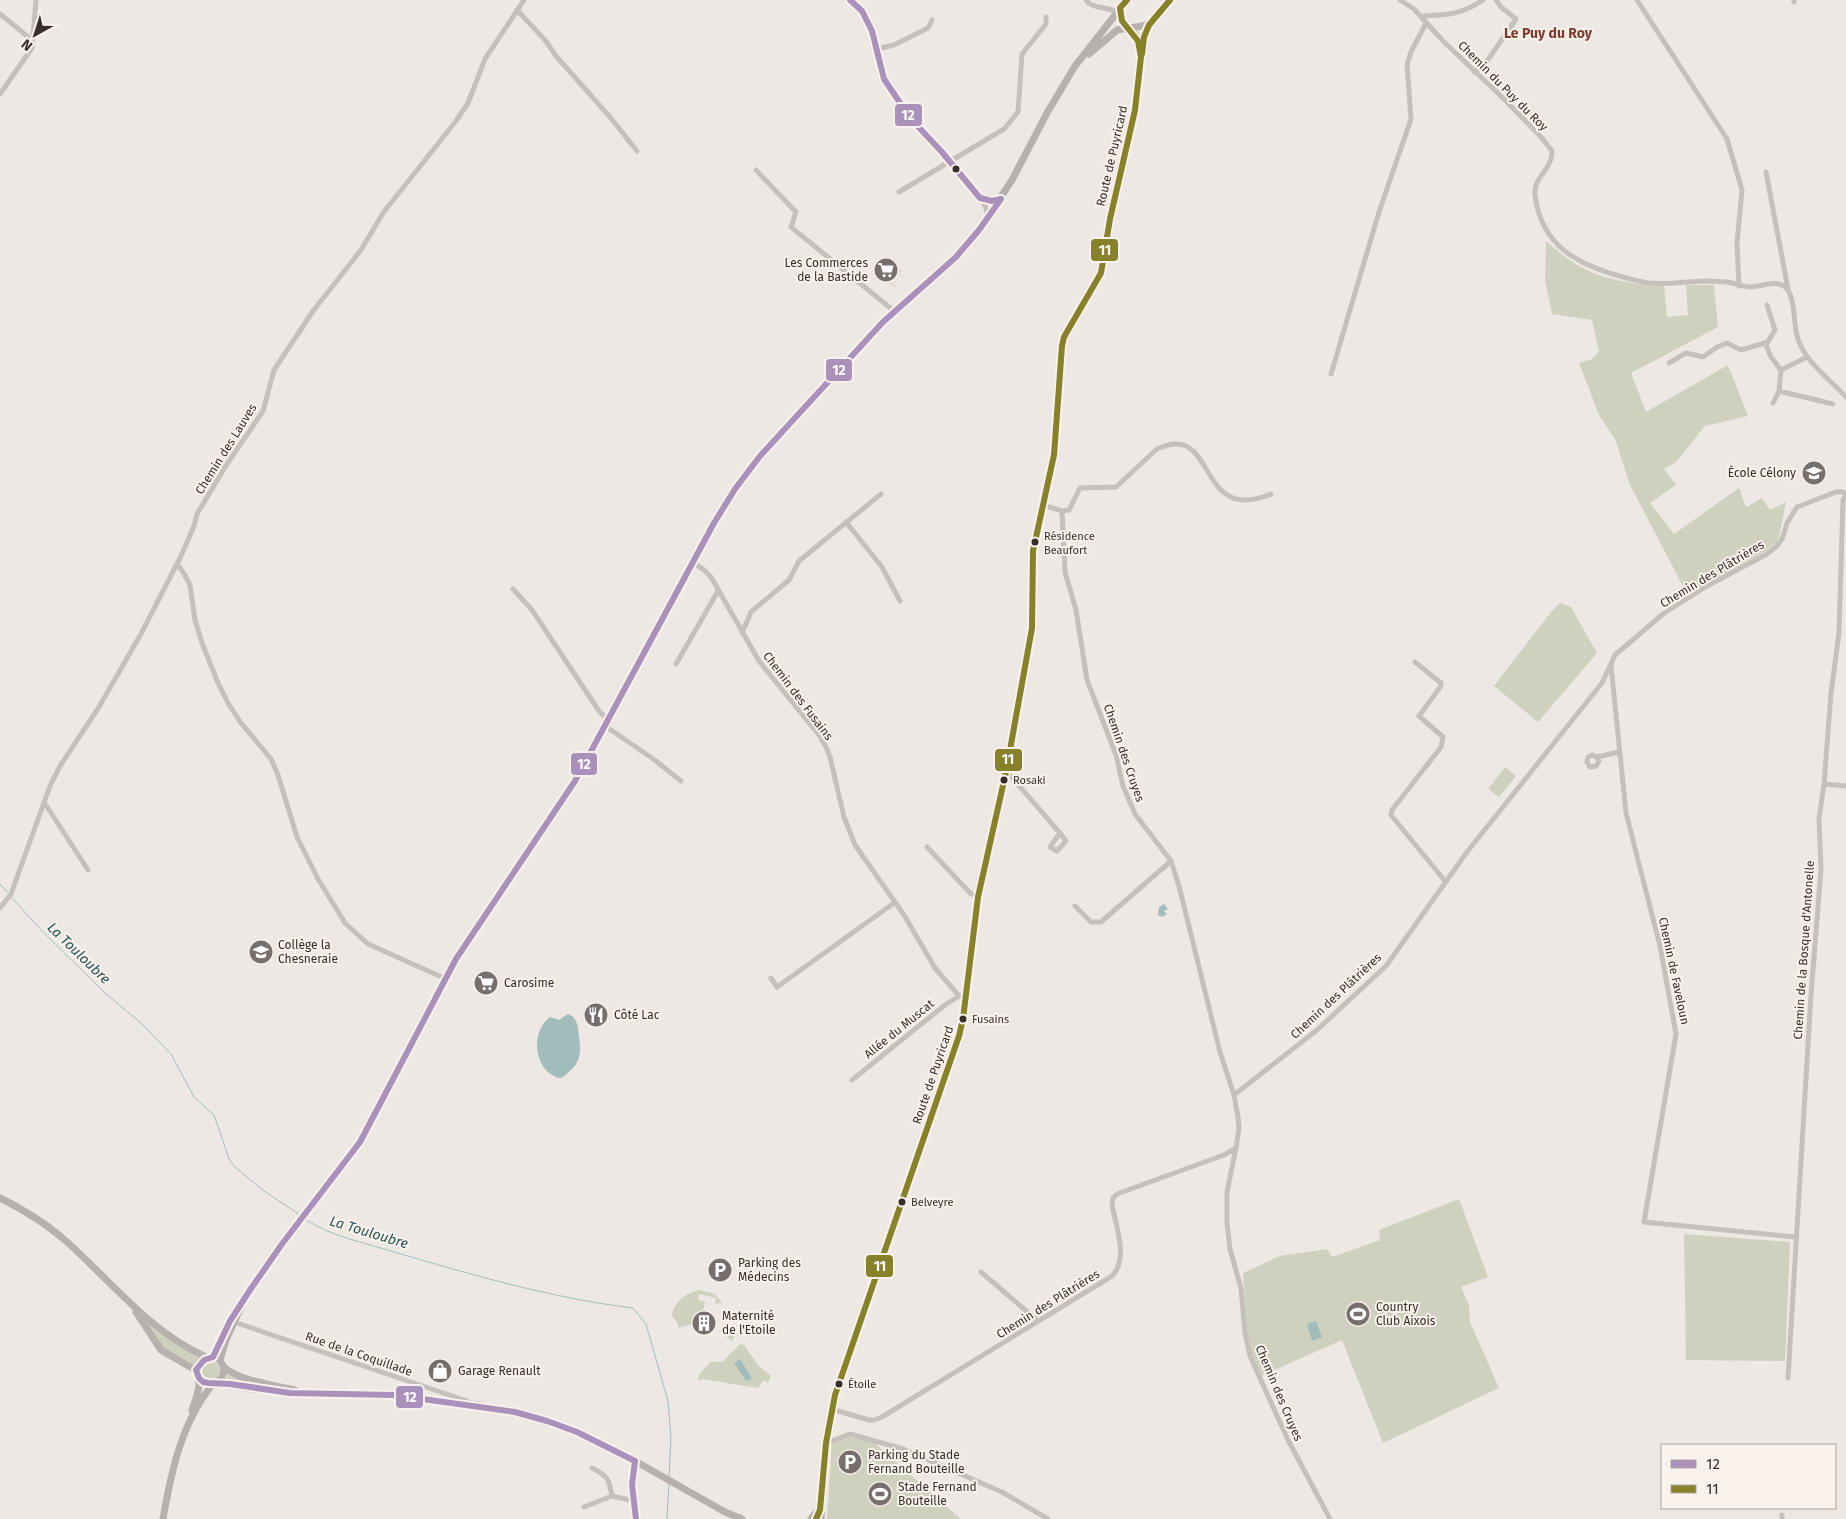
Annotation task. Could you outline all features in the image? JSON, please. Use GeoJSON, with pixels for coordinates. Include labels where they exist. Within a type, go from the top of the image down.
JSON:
{"type":"FeatureCollection","features":[{"type":"Feature","properties":{"kind":"main road"},"geometry":{"type":"LineString","coordinates":[[213,1358],[230,1321],[250,1290],[360,1142],[456,959],[560,805],[735,489],[760,456],[894,311],[956,257],[979,230],[1001,199],[1047,113],[1075,66],[1127,0]]}},
{"type":"Feature","properties":{"kind":"main road","name":"Route de Puyricard"},"geometry":{"type":"LineString","coordinates":[[821,1519],[820,1509],[826,1443],[831,1412],[853,1340],[959,1036],[978,897],[1006,772],[1032,628],[1033,551],[1054,455],[1064,337],[1101,273],[1110,219],[1135,110],[1145,32],[1150,23],[1170,0]]}},
{"type":"Feature","properties":{"kind":"main road","name":"Route de Puyricard"},"geometry":{"type":"LineString","coordinates":[[1119,10],[1122,21],[1138,41],[1141,57]]}},
{"type":"Feature","properties":{"kind":"main road"},"geometry":{"type":"LineString","coordinates":[[1075,66],[1117,30],[1150,23]]}},
{"type":"Feature","properties":{"kind":"main road"},"geometry":{"type":"LineString","coordinates":[[0,1198],[35,1217],[58,1234],[125,1298],[158,1326],[190,1348],[213,1358],[231,1373],[241,1377],[307,1393]]}},
{"type":"Feature","properties":{"kind":"main road"},"geometry":{"type":"LineString","coordinates":[[125,1298],[161,1350],[197,1373],[204,1382],[251,1389],[411,1397],[478,1405],[517,1413],[550,1422],[579,1433],[635,1461],[725,1512],[742,1519]]}},
{"type":"Feature","properties":{"kind":"main road"},"geometry":{"type":"LineString","coordinates":[[213,1358],[234,1322],[240,1307]]}},
{"type":"Feature","properties":{"kind":"main road"},"geometry":{"type":"LineString","coordinates":[[163,1519],[169,1482],[198,1393],[197,1373],[201,1360],[213,1358]]}},
{"type":"Feature","properties":{"kind":"main road"},"geometry":{"type":"LineString","coordinates":[[187,1429],[204,1394],[221,1379],[224,1367]]}},
{"type":"Feature","properties":{"kind":"main road"},"geometry":{"type":"LineString","coordinates":[[811,1519],[820,1509]]}},
{"type":"Feature","properties":{"kind":"main road","name":"Route de Puyricard"},"geometry":{"type":"LineString","coordinates":[[816,1519],[820,1509]]}},
{"type":"Feature","properties":{"kind":"street"},"geometry":{"type":"LineString","coordinates":[[0,94],[32,48],[36,0]]}},
{"type":"Feature","properties":{"kind":"street","name":"Chemin des Lauves"},"geometry":{"type":"LineString","coordinates":[[0,908],[9,896],[44,802],[60,766],[99,707],[142,632],[177,564],[194,526],[197,514],[227,464],[263,411],[274,370],[313,311],[361,250],[383,213],[456,121],[468,103],[485,59],[524,0]]}},
{"type":"Feature","properties":{"kind":"street"},"geometry":{"type":"LineString","coordinates":[[850,0],[862,11],[867,21],[877,49],[880,68],[894,97],[980,198],[988,218]]}},
{"type":"Feature","properties":{"kind":"street"},"geometry":{"type":"LineString","coordinates":[[1086,0],[1092,6],[1109,7],[1119,10]]}},
{"type":"Feature","properties":{"kind":"street","name":"Chemin du Puy du Roy"},"geometry":{"type":"LineString","coordinates":[[1400,0],[1410,3],[1426,23],[1474,72],[1504,99],[1552,151],[1550,164],[1535,188],[1535,195],[1540,216],[1547,233],[1564,252],[1599,271],[1639,281],[1661,284],[1687,281],[1716,282],[1749,287],[1777,283],[1788,289]]}},
{"type":"Feature","properties":{"kind":"street"},"geometry":{"type":"LineString","coordinates":[[1421,16],[1444,15],[1465,11],[1482,0]]}},
{"type":"Feature","properties":{"kind":"street"},"geometry":{"type":"LineString","coordinates":[[1474,72],[1483,68],[1516,19],[1501,7],[1496,0]]}},
{"type":"Feature","properties":{"kind":"street"},"geometry":{"type":"LineString","coordinates":[[1637,0],[1727,139],[1742,190],[1738,243],[1739,286]]}},
{"type":"Feature","properties":{"kind":"street"},"geometry":{"type":"LineString","coordinates":[[517,10],[546,40],[556,56],[610,117],[637,151]]}},
{"type":"Feature","properties":{"kind":"street"},"geometry":{"type":"LineString","coordinates":[[0,14],[32,40]]}},
{"type":"Feature","properties":{"kind":"street"},"geometry":{"type":"LineString","coordinates":[[898,192],[1004,129],[1018,112],[1022,54],[1046,24],[1046,17]]}},
{"type":"Feature","properties":{"kind":"street"},"geometry":{"type":"LineString","coordinates":[[877,49],[894,45],[928,28],[932,20]]}},
{"type":"Feature","properties":{"kind":"street"},"geometry":{"type":"LineString","coordinates":[[1331,374],[1379,212],[1412,119],[1407,64],[1426,23]]}},
{"type":"Feature","properties":{"kind":"street"},"geometry":{"type":"LineString","coordinates":[[756,170],[796,212],[791,226],[894,311]]}},
{"type":"Feature","properties":{"kind":"street"},"geometry":{"type":"LineString","coordinates":[[1766,172],[1795,331],[1808,357],[1846,397]]}},
{"type":"Feature","properties":{"kind":"street"},"geometry":{"type":"LineString","coordinates":[[980,198],[992,201],[1001,199]]}},
{"type":"Feature","properties":{"kind":"street"},"geometry":{"type":"LineString","coordinates":[[1767,305],[1775,330],[1766,345],[1771,357],[1781,370],[1779,391],[1773,403]]}},
{"type":"Feature","properties":{"kind":"street"},"geometry":{"type":"LineString","coordinates":[[1669,363],[1686,352],[1703,357],[1717,347],[1727,343],[1740,350],[1768,342]]}},
{"type":"Feature","properties":{"kind":"street"},"geometry":{"type":"LineString","coordinates":[[1781,370],[1808,357]]}},
{"type":"Feature","properties":{"kind":"street"},"geometry":{"type":"LineString","coordinates":[[1779,391],[1833,404]]}},
{"type":"Feature","properties":{"kind":"street"},"geometry":{"type":"LineString","coordinates":[[1043,505],[1062,511],[1069,510],[1080,488],[1116,487],[1157,449],[1165,445],[1184,445],[1194,451],[1224,494],[1233,499],[1244,501],[1260,499],[1271,494]]}},
{"type":"Feature","properties":{"kind":"street","name":"Chemin des Plâtrières"},"geometry":{"type":"LineString","coordinates":[[1234,1095],[1318,1030],[1386,966],[1467,852],[1602,683],[1615,655],[1663,614],[1707,586],[1767,554],[1782,539],[1792,513],[1797,507],[1836,492],[1845,492]]}},
{"type":"Feature","properties":{"kind":"street","name":"Chemin de la Bosque d'Antonelle"},"geometry":{"type":"LineString","coordinates":[[1788,1378],[1795,1238],[1821,868],[1819,818],[1824,784],[1831,693],[1839,633],[1843,500],[1845,492]]}},
{"type":"Feature","properties":{"kind":"street"},"geometry":{"type":"LineString","coordinates":[[742,633],[751,612],[793,576],[799,560],[881,494]]}},
{"type":"Feature","properties":{"kind":"street","name":"Chemin des Cruyes"},"geometry":{"type":"LineString","coordinates":[[1062,511],[1065,572],[1076,610],[1087,680],[1116,755],[1124,786],[1135,814],[1171,860],[1220,1052],[1234,1095]]}},
{"type":"Feature","properties":{"kind":"street"},"geometry":{"type":"LineString","coordinates":[[846,522],[882,567],[900,601]]}},
{"type":"Feature","properties":{"kind":"street","name":"Chemin des Fusains"},"geometry":{"type":"LineString","coordinates":[[693,563],[711,577],[758,661],[822,741],[830,757],[849,832],[855,845],[904,915],[935,968],[963,998]]}},
{"type":"Feature","properties":{"kind":"street"},"geometry":{"type":"LineString","coordinates":[[177,564],[190,585],[202,643],[218,683],[241,723],[270,758],[278,775],[297,837],[318,879],[344,923],[368,944],[446,979]]}},
{"type":"Feature","properties":{"kind":"street"},"geometry":{"type":"LineString","coordinates":[[513,589],[532,610],[606,723],[681,781]]}},
{"type":"Feature","properties":{"kind":"street"},"geometry":{"type":"LineString","coordinates":[[676,664],[718,591]]}},
{"type":"Feature","properties":{"kind":"street"},"geometry":{"type":"LineString","coordinates":[[1415,662],[1440,682],[1441,686],[1419,716],[1442,737],[1443,742],[1392,810],[1391,815],[1445,881]]}},
{"type":"Feature","properties":{"kind":"street","name":"Chemin de Faveloun"},"geometry":{"type":"LineString","coordinates":[[1611,664],[1626,813],[1660,946],[1676,1034],[1644,1222],[1795,1238]]}},
{"type":"Feature","properties":{"kind":"street"},"geometry":{"type":"LineString","coordinates":[[1597,757],[1619,752]]}},
{"type":"Feature","properties":{"kind":"street"},"geometry":{"type":"LineString","coordinates":[[1006,772],[1060,833]]}},
{"type":"Feature","properties":{"kind":"street"},"geometry":{"type":"LineString","coordinates":[[1824,784],[1846,786]]}},
{"type":"Feature","properties":{"kind":"street"},"geometry":{"type":"LineString","coordinates":[[44,802],[88,870]]}},
{"type":"Feature","properties":{"kind":"street"},"geometry":{"type":"LineString","coordinates":[[927,847],[970,893],[978,897]]}},
{"type":"Feature","properties":{"kind":"street"},"geometry":{"type":"LineString","coordinates":[[1075,906],[1091,922],[1100,922],[1171,860]]}},
{"type":"Feature","properties":{"kind":"street"},"geometry":{"type":"LineString","coordinates":[[772,978],[777,986],[894,903]]}},
{"type":"Feature","properties":{"kind":"street","name":"Allée du Muscat"},"geometry":{"type":"LineString","coordinates":[[852,1080],[945,1005],[963,998]]}},
{"type":"Feature","properties":{"kind":"street"},"geometry":{"type":"LineString","coordinates":[[1234,1095],[1239,1128],[1236,1148]]}},
{"type":"Feature","properties":{"kind":"street","name":"Chemin des Plâtrières"},"geometry":{"type":"LineString","coordinates":[[831,1412],[869,1420],[882,1418],[1112,1276],[1120,1264],[1120,1252],[1112,1205],[1113,1198],[1117,1194],[1224,1156],[1236,1148]]}},
{"type":"Feature","properties":{"kind":"street","name":"Chemin des Cruyes"},"geometry":{"type":"LineString","coordinates":[[1236,1148],[1227,1192],[1227,1223],[1230,1249],[1240,1288],[1245,1333],[1250,1356],[1288,1440],[1330,1519]]}},
{"type":"Feature","properties":{"kind":"street"},"geometry":{"type":"LineString","coordinates":[[981,1272],[1038,1322]]}},
{"type":"Feature","properties":{"kind":"street","name":"Rue de la Coquillade"},"geometry":{"type":"LineString","coordinates":[[234,1322],[478,1405]]}},
{"type":"Feature","properties":{"kind":"street"},"geometry":{"type":"LineString","coordinates":[[411,1397],[416,1383]]}},
{"type":"Feature","properties":{"kind":"street"},"geometry":{"type":"LineString","coordinates":[[826,1443],[850,1434],[903,1449],[1002,1492],[1048,1519]]}},
{"type":"Feature","properties":{"kind":"street"},"geometry":{"type":"LineString","coordinates":[[635,1461],[632,1485],[636,1519]]}},
{"type":"Feature","properties":{"kind":"street"},"geometry":{"type":"LineString","coordinates":[[592,1468],[605,1475],[610,1483],[612,1496]]}},
{"type":"Feature","properties":{"kind":"street"},"geometry":{"type":"LineString","coordinates":[[584,1507],[612,1496],[634,1501]]}},
{"type":"Feature","properties":{"kind":"green space"},"geometry":{"type":"Polygon","coordinates":[[[1546,241],[1573,262],[1598,275],[1627,282],[1664,286],[1667,317],[1688,315],[1686,285],[1714,285],[1718,327],[1631,373],[1646,412],[1728,365],[1748,416],[1705,426],[1676,462],[1664,469],[1676,485],[1650,503],[1674,534],[1739,488],[1746,507],[1762,498],[1770,510],[1786,502],[1779,536],[1776,543],[1766,551],[1687,594],[1630,485],[1615,439],[1599,415],[1579,363],[1592,359],[1599,352],[1592,320],[1552,314],[1545,280],[1546,241]]]}},
{"type":"Feature","properties":{"kind":"green space"},"geometry":{"type":"Polygon","coordinates":[[[1560,603],[1571,607],[1597,653],[1538,722],[1494,686],[1560,603]]]}},
{"type":"Feature","properties":{"kind":"green space"},"geometry":{"type":"Polygon","coordinates":[[[1505,767],[1516,776],[1499,797],[1488,789],[1505,767]]]}},
{"type":"Feature","properties":{"kind":"green space","name":"Country Club Aixois"},"geometry":{"type":"Polygon","coordinates":[[[1459,1199],[1488,1277],[1461,1287],[1469,1305],[1470,1322],[1499,1388],[1383,1443],[1342,1340],[1261,1376],[1251,1352],[1247,1332],[1243,1273],[1280,1256],[1327,1249],[1332,1257],[1380,1240],[1379,1230],[1459,1199]]]}},
{"type":"Feature","properties":{"kind":"green space"},"geometry":{"type":"Polygon","coordinates":[[[1684,1234],[1790,1242],[1785,1361],[1686,1360],[1684,1234]]]}},
{"type":"Feature","properties":{"kind":"green space"},"geometry":{"type":"Polygon","coordinates":[[[699,1290],[715,1294],[722,1303],[715,1304],[716,1298],[699,1294],[698,1300],[705,1302],[700,1318],[698,1321],[679,1328],[672,1316],[675,1306],[685,1296],[699,1290]]]}},
{"type":"Feature","properties":{"kind":"green space"},"geometry":{"type":"Polygon","coordinates":[[[143,1318],[199,1358],[194,1366],[162,1349],[143,1318]]]}},
{"type":"Feature","properties":{"kind":"green space"},"geometry":{"type":"Polygon","coordinates":[[[727,1324],[730,1332],[735,1332],[736,1334],[732,1341],[720,1331],[727,1324]]]}},
{"type":"Feature","properties":{"kind":"green space"},"geometry":{"type":"Polygon","coordinates":[[[740,1344],[744,1345],[758,1365],[771,1376],[768,1383],[764,1380],[758,1388],[702,1379],[700,1381],[698,1379],[710,1362],[722,1362],[740,1344]]]}},
{"type":"Feature","properties":{"kind":"green space"},"geometry":{"type":"Polygon","coordinates":[[[211,1362],[217,1365],[220,1371],[217,1377],[211,1380],[205,1377],[202,1371],[205,1365],[211,1362]]]}},
{"type":"Feature","properties":{"kind":"green space"},"geometry":{"type":"Polygon","coordinates":[[[228,1374],[232,1377],[276,1388],[276,1390],[225,1381],[228,1374]]]}},
{"type":"Feature","properties":{"kind":"green space","name":"Stade Fernand Bouteille"},"geometry":{"type":"Polygon","coordinates":[[[847,1437],[872,1441],[961,1519],[827,1519],[832,1442],[847,1437]]]}},
{"type":"Feature","properties":{"kind":"shaded area"},"geometry":{"type":"Polygon","coordinates":[[[886,257],[903,271],[900,273],[904,278],[888,266],[886,268],[889,270],[882,274],[897,286],[896,288],[874,272],[886,257]]]}},
{"type":"Feature","properties":{"kind":"water"},"geometry":{"type":"Polygon","coordinates":[[[1164,904],[1168,909],[1164,911],[1167,914],[1162,917],[1158,915],[1159,907],[1164,904]]]}},
{"type":"Feature","properties":{"kind":"water"},"geometry":{"type":"Polygon","coordinates":[[[568,1014],[577,1023],[580,1054],[572,1069],[559,1078],[553,1076],[542,1064],[537,1050],[537,1042],[541,1028],[550,1017],[559,1020],[568,1014]]]}},
{"type":"Feature","properties":{"kind":"water"},"geometry":{"type":"Polygon","coordinates":[[[1316,1321],[1322,1337],[1312,1341],[1307,1324],[1316,1321]]]}},
{"type":"Feature","properties":{"kind":"water"},"geometry":{"type":"Polygon","coordinates":[[[740,1359],[752,1378],[746,1381],[734,1363],[740,1359]]]}},
{"type":"Feature","properties":{"kind":"waterway","name":"La Touloubre"},"geometry":{"type":"LineString","coordinates":[[0,884],[8,893]]}},
{"type":"Feature","properties":{"kind":"waterway","name":"La Touloubre"},"geometry":{"type":"LineString","coordinates":[[12,898],[42,931],[105,993],[141,1023],[171,1054],[194,1097],[214,1115],[229,1159],[235,1167],[264,1191],[300,1215]]}},
{"type":"Feature","properties":{"kind":"waterway","name":"La Touloubre"},"geometry":{"type":"LineString","coordinates":[[305,1219],[325,1230],[424,1261],[542,1292],[633,1308],[646,1324],[668,1401],[671,1438],[669,1477]]}},
{"type":"Feature","properties":{"kind":"waterway","name":"La Touloubre"},"geometry":{"type":"LineString","coordinates":[[667,1519],[669,1484]]}},
{"type":"Feature","properties":{"kind":"transit line","name":"12"},"geometry":{"type":"LineString","coordinates":[[850,0],[862,11],[872,31],[884,79],[911,119],[941,151],[980,198],[992,201],[1001,199]]}},
{"type":"Feature","properties":{"kind":"transit line","name":"11"},"geometry":{"type":"LineString","coordinates":[[816,1519],[820,1510],[826,1443],[835,1395],[959,1036],[963,1019],[978,897],[1006,772],[1032,628],[1033,551],[1054,455],[1062,346],[1064,337],[1101,273],[1110,219],[1135,110],[1141,57],[1138,41],[1122,21],[1120,8],[1127,0]]}},
{"type":"Feature","properties":{"kind":"transit line","name":"11"},"geometry":{"type":"LineString","coordinates":[[1142,54],[1144,37],[1149,25],[1170,0]]}},
{"type":"Feature","properties":{"kind":"transit line","name":"12"},"geometry":{"type":"LineString","coordinates":[[635,1461],[577,1432],[515,1412],[394,1395],[290,1393],[230,1384],[209,1383],[203,1382],[196,1370],[204,1360],[213,1357],[230,1321],[250,1290],[282,1244],[360,1142],[456,959],[575,781],[714,523],[735,489],[760,456],[883,322],[956,257],[979,230],[1001,199]]}},
{"type":"Feature","properties":{"kind":"transit line","name":"12"},"geometry":{"type":"LineString","coordinates":[[635,1461],[632,1485],[636,1519]]}},
{"type":"Feature","properties":{"kind":"place","name":"Les Commerces de la Bastide"},"geometry":{"type":"Point","coordinates":[886,270]}},
{"type":"Feature","properties":{"kind":"place","name":"École Célony"},"geometry":{"type":"Point","coordinates":[1814,473]}},
{"type":"Feature","properties":{"kind":"place","name":"Résidence Beaufort"},"geometry":{"type":"Point","coordinates":[1035,542]}},
{"type":"Feature","properties":{"kind":"place","name":"Rosaki"},"geometry":{"type":"Point","coordinates":[1004,780]}},
{"type":"Feature","properties":{"kind":"place","name":"Collège la Chesneraie"},"geometry":{"type":"Point","coordinates":[261,952]}},
{"type":"Feature","properties":{"kind":"place","name":"Carosime"},"geometry":{"type":"Point","coordinates":[486,983]}},
{"type":"Feature","properties":{"kind":"place","name":"Côté Lac"},"geometry":{"type":"Point","coordinates":[596,1015]}},
{"type":"Feature","properties":{"kind":"place","name":"Fusains"},"geometry":{"type":"Point","coordinates":[963,1019]}},
{"type":"Feature","properties":{"kind":"place","name":"Belveyre"},"geometry":{"type":"Point","coordinates":[902,1202]}},
{"type":"Feature","properties":{"kind":"place","name":"Parking des Médecins"},"geometry":{"type":"Point","coordinates":[720,1270]}},
{"type":"Feature","properties":{"kind":"place","name":"Country Club Aixois"},"geometry":{"type":"Point","coordinates":[1358,1314]}},
{"type":"Feature","properties":{"kind":"place","name":"Maternité de l'Etoile"},"geometry":{"type":"Point","coordinates":[704,1323]}},
{"type":"Feature","properties":{"kind":"place","name":"Garage Renault"},"geometry":{"type":"Point","coordinates":[440,1371]}},
{"type":"Feature","properties":{"kind":"place","name":"Étoile"},"geometry":{"type":"Point","coordinates":[839,1384]}},
{"type":"Feature","properties":{"kind":"place","name":"Parking du Stade Fernand Bouteille"},"geometry":{"type":"Point","coordinates":[850,1462]}},
{"type":"Feature","properties":{"kind":"place","name":"Stade Fernand Bouteille"},"geometry":{"type":"Point","coordinates":[880,1494]}},
{"type":"Feature","properties":{"kind":"district","name":"Le Puy du Roy"},"geometry":{"type":"Point","coordinates":[1548,33]}}]}
